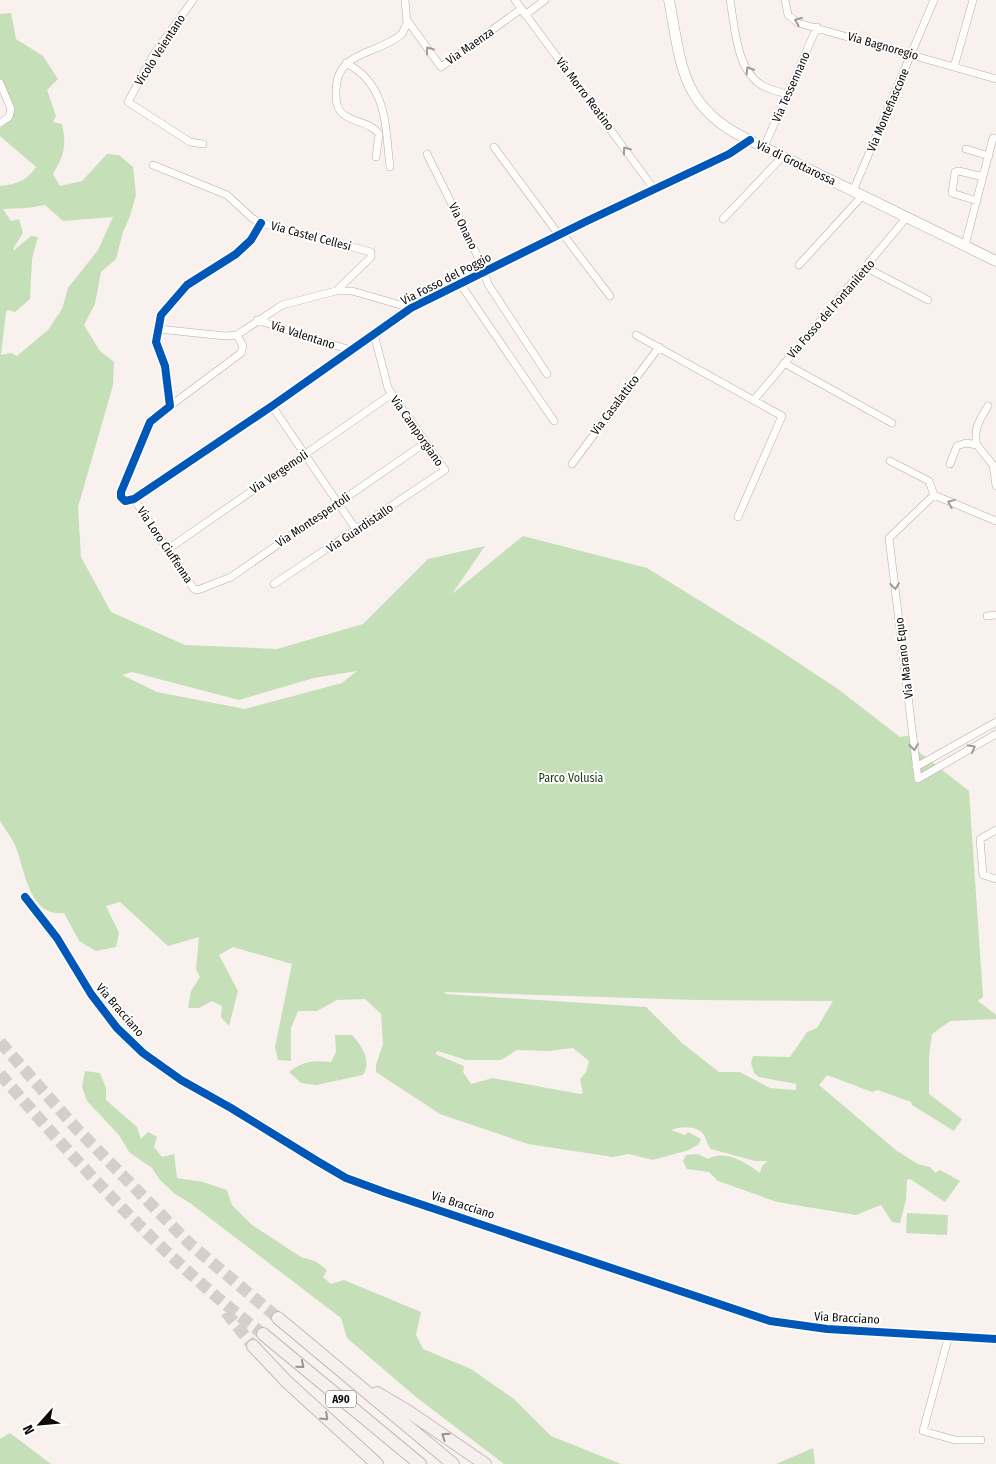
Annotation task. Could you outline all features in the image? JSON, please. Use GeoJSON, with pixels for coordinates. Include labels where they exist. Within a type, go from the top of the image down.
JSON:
{"type":"FeatureCollection","features":[{"type":"Feature","properties":{"kind":"highway","name":"A90"},"geometry":{"type":"LineString","coordinates":[[278,1318],[453,1464]]}},
{"type":"Feature","properties":{"kind":"highway","name":"A90"},"geometry":{"type":"LineString","coordinates":[[263,1334],[420,1464]]}},
{"type":"Feature","properties":{"kind":"highway"},"geometry":{"type":"LineString","coordinates":[[253,1346],[287,1382],[377,1464]]}},
{"type":"Feature","properties":{"kind":"highway"},"geometry":{"type":"LineString","coordinates":[[344,1374],[409,1412],[485,1464]]}},
{"type":"Feature","properties":{"kind":"street","name":"Vicolo Veientano"},"geometry":{"type":"LineString","coordinates":[[193,0],[154,54],[128,102],[190,142],[203,144]]}},
{"type":"Feature","properties":{"kind":"street"},"geometry":{"type":"LineString","coordinates":[[376,157],[379,139],[377,132],[344,115],[338,106],[337,79],[346,62],[400,36],[406,29],[405,0]]}},
{"type":"Feature","properties":{"kind":"street","name":"Via Morro Reatino"},"geometry":{"type":"LineString","coordinates":[[515,0],[654,189]]}},
{"type":"Feature","properties":{"kind":"street"},"geometry":{"type":"LineString","coordinates":[[523,12],[545,0]]}},
{"type":"Feature","properties":{"kind":"street","name":"Via di Grottarossa"},"geometry":{"type":"LineString","coordinates":[[669,0],[682,68],[695,97],[715,120],[750,140],[996,261]]}},
{"type":"Feature","properties":{"kind":"street"},"geometry":{"type":"LineString","coordinates":[[730,0],[740,50],[749,72],[762,85],[788,95]]}},
{"type":"Feature","properties":{"kind":"street","name":"Via Bagnoregio"},"geometry":{"type":"LineString","coordinates":[[785,0],[788,15],[792,20],[996,78]]}},
{"type":"Feature","properties":{"kind":"street","name":"Via Montefiascone"},"geometry":{"type":"LineString","coordinates":[[799,264],[858,193],[934,0]]}},
{"type":"Feature","properties":{"kind":"street"},"geometry":{"type":"LineString","coordinates":[[954,67],[973,0]]}},
{"type":"Feature","properties":{"kind":"street","name":"Via Maenza"},"geometry":{"type":"LineString","coordinates":[[407,20],[441,67],[523,12]]}},
{"type":"Feature","properties":{"kind":"street","name":"Via Tessennano"},"geometry":{"type":"LineString","coordinates":[[764,147],[817,27]]}},
{"type":"Feature","properties":{"kind":"street"},"geometry":{"type":"LineString","coordinates":[[346,62],[363,74],[378,94],[390,167]]}},
{"type":"Feature","properties":{"kind":"street"},"geometry":{"type":"LineString","coordinates":[[0,83],[12,109],[9,117],[0,123]]}},
{"type":"Feature","properties":{"kind":"street"},"geometry":{"type":"LineString","coordinates":[[965,246],[993,138]]}},
{"type":"Feature","properties":{"kind":"street","name":"Via Fosso del Poggio"},"geometry":{"type":"LineString","coordinates":[[134,500],[411,308],[729,154],[750,140]]}},
{"type":"Feature","properties":{"kind":"street"},"geometry":{"type":"LineString","coordinates":[[494,147],[610,296]]}},
{"type":"Feature","properties":{"kind":"street"},"geometry":{"type":"LineString","coordinates":[[966,148],[989,156]]}},
{"type":"Feature","properties":{"kind":"street","name":"Via Onano"},"geometry":{"type":"LineString","coordinates":[[427,154],[488,284],[547,374]]}},
{"type":"Feature","properties":{"kind":"street"},"geometry":{"type":"LineString","coordinates":[[722,219],[783,156]]}},
{"type":"Feature","properties":{"kind":"street","name":"Via Castel Cellesi"},"geometry":{"type":"LineString","coordinates":[[153,165],[227,195],[252,218],[261,223],[371,252],[371,257],[336,291]]}},
{"type":"Feature","properties":{"kind":"street"},"geometry":{"type":"LineString","coordinates":[[977,201],[952,193],[955,172],[959,171],[984,177]]}},
{"type":"Feature","properties":{"kind":"street","name":"Via Fosso del Fontaniletto"},"geometry":{"type":"LineString","coordinates":[[754,400],[867,268],[907,217]]}},
{"type":"Feature","properties":{"kind":"street"},"geometry":{"type":"LineString","coordinates":[[170,406],[165,366],[156,342],[162,314],[186,286],[228,261],[251,240],[261,223]]}},
{"type":"Feature","properties":{"kind":"street"},"geometry":{"type":"LineString","coordinates":[[867,268],[928,300]]}},
{"type":"Feature","properties":{"kind":"street","name":"Via Fosso del Poggio"},"geometry":{"type":"LineString","coordinates":[[461,285],[554,421]]}},
{"type":"Feature","properties":{"kind":"street"},"geometry":{"type":"LineString","coordinates":[[158,329],[225,336],[237,335],[256,320],[282,304],[336,291],[352,291],[411,308]]}},
{"type":"Feature","properties":{"kind":"street","name":"Via Valentano"},"geometry":{"type":"LineString","coordinates":[[256,320],[350,350]]}},
{"type":"Feature","properties":{"kind":"street","name":"Via Camporgiano"},"geometry":{"type":"LineString","coordinates":[[374,334],[392,394],[445,470]]}},
{"type":"Feature","properties":{"kind":"street"},"geometry":{"type":"LineString","coordinates":[[134,500],[126,502],[122,499],[121,492],[150,422],[241,352],[243,346],[237,335]]}},
{"type":"Feature","properties":{"kind":"street"},"geometry":{"type":"LineString","coordinates":[[636,335],[782,416],[738,517]]}},
{"type":"Feature","properties":{"kind":"street","name":"Via Casalattico"},"geometry":{"type":"LineString","coordinates":[[572,464],[660,347]]}},
{"type":"Feature","properties":{"kind":"street"},"geometry":{"type":"LineString","coordinates":[[784,364],[892,423]]}},
{"type":"Feature","properties":{"kind":"street","name":"Via Vergemoli"},"geometry":{"type":"LineString","coordinates":[[168,549],[392,394]]}},
{"type":"Feature","properties":{"kind":"street"},"geometry":{"type":"LineString","coordinates":[[272,406],[357,531]]}},
{"type":"Feature","properties":{"kind":"street"},"geometry":{"type":"LineString","coordinates":[[988,406],[976,425],[975,437],[993,465],[996,486]]}},
{"type":"Feature","properties":{"kind":"street","name":"Via Montespertoli"},"geometry":{"type":"LineString","coordinates":[[196,590],[230,577],[425,443]]}},
{"type":"Feature","properties":{"kind":"street"},"geometry":{"type":"LineString","coordinates":[[950,464],[957,446],[966,443],[980,446]]}},
{"type":"Feature","properties":{"kind":"street"},"geometry":{"type":"LineString","coordinates":[[890,461],[929,481],[934,496],[996,521]]}},
{"type":"Feature","properties":{"kind":"street","name":"Via Guardistallo"},"geometry":{"type":"LineString","coordinates":[[274,584],[357,531],[445,470]]}},
{"type":"Feature","properties":{"kind":"street","name":"Via Marano Equo"},"geometry":{"type":"LineString","coordinates":[[934,496],[889,538],[918,779],[996,734]]}},
{"type":"Feature","properties":{"kind":"street","name":"Via Loro Ciuffenna"},"geometry":{"type":"LineString","coordinates":[[134,500],[196,590]]}},
{"type":"Feature","properties":{"kind":"street"},"geometry":{"type":"LineString","coordinates":[[987,616],[996,615]]}},
{"type":"Feature","properties":{"kind":"street"},"geometry":{"type":"LineString","coordinates":[[916,768],[996,722]]}},
{"type":"Feature","properties":{"kind":"street"},"geometry":{"type":"LineString","coordinates":[[996,830],[980,839],[983,875],[996,878]]}},
{"type":"Feature","properties":{"kind":"street","name":"Via Bracciano"},"geometry":{"type":"LineString","coordinates":[[25,897],[58,938],[91,994],[118,1028],[143,1053],[181,1080],[346,1178],[770,1321],[827,1329],[996,1339]]}},
{"type":"Feature","properties":{"kind":"street"},"geometry":{"type":"LineString","coordinates":[[949,1335],[923,1431],[955,1440],[981,1440]]}},
{"type":"Feature","properties":{"kind":"green space","name":"Parco Volusia"},"geometry":{"type":"Polygon","coordinates":[[[11,13],[16,39],[43,56],[58,79],[47,90],[56,116],[53,122],[62,124],[64,132],[64,150],[53,174],[60,186],[82,181],[107,154],[119,155],[133,167],[136,195],[130,216],[123,232],[116,259],[101,272],[95,304],[84,325],[100,351],[114,362],[113,385],[78,507],[81,557],[111,612],[185,645],[277,649],[363,624],[428,559],[485,546],[452,594],[523,536],[647,568],[838,689],[900,737],[913,735],[914,748],[969,791],[983,997],[978,1001],[996,1015],[996,1019],[950,1021],[932,1034],[929,1056],[929,1094],[962,1119],[954,1131],[912,1105],[911,1102],[878,1090],[872,1092],[827,1075],[819,1085],[897,1151],[918,1164],[930,1167],[935,1173],[940,1170],[960,1181],[945,1202],[910,1179],[907,1180],[906,1200],[900,1223],[892,1222],[881,1205],[856,1215],[777,1202],[718,1181],[709,1172],[687,1169],[683,1161],[686,1155],[698,1154],[708,1159],[715,1156],[728,1156],[742,1161],[760,1173],[762,1166],[768,1161],[755,1161],[711,1149],[701,1132],[688,1127],[671,1130],[685,1135],[688,1132],[701,1139],[699,1144],[689,1150],[653,1160],[629,1154],[613,1157],[528,1144],[440,1114],[376,1072],[376,1065],[383,1044],[381,1014],[365,999],[337,1000],[317,1011],[298,1011],[291,1028],[291,1061],[278,1060],[275,1047],[292,964],[233,947],[219,955],[238,991],[229,1026],[221,1017],[222,1006],[212,1001],[199,1008],[188,1008],[191,991],[200,977],[196,969],[199,937],[168,946],[120,902],[106,906],[119,933],[116,947],[96,951],[79,941],[64,913],[52,912],[35,899],[25,878],[15,845],[0,821],[0,186],[21,181],[29,176],[36,167],[0,136],[0,129],[9,112],[0,86],[0,14],[11,13]],[[45,205],[3,209],[11,221],[19,219],[23,233],[13,251],[31,236],[38,237],[32,259],[30,299],[15,312],[8,310],[6,312],[1,355],[11,353],[17,356],[48,330],[62,309],[68,288],[98,250],[113,217],[63,221],[45,205]],[[357,671],[314,678],[239,700],[132,672],[122,675],[157,692],[245,709],[342,683],[357,671]],[[444,992],[446,994],[646,1007],[682,1043],[719,1072],[740,1072],[770,1088],[796,1090],[796,1084],[759,1077],[754,1073],[751,1063],[753,1056],[790,1057],[807,1032],[817,1028],[833,1001],[696,1000],[444,992]],[[573,1048],[549,1051],[517,1050],[501,1060],[466,1060],[438,1051],[435,1054],[464,1066],[463,1072],[471,1084],[493,1078],[583,1093],[580,1079],[586,1072],[589,1061],[573,1048]]]}},
{"type":"Feature","properties":{"kind":"green space"},"geometry":{"type":"Polygon","coordinates":[[[335,1035],[352,1035],[359,1044],[366,1059],[366,1070],[363,1075],[316,1085],[301,1083],[289,1072],[309,1062],[331,1062],[336,1052],[335,1035]]]}},
{"type":"Feature","properties":{"kind":"green space"},"geometry":{"type":"Polygon","coordinates":[[[85,1071],[100,1073],[106,1088],[106,1100],[137,1127],[141,1139],[148,1132],[157,1137],[154,1147],[162,1157],[174,1154],[177,1178],[203,1182],[227,1190],[232,1205],[252,1225],[301,1257],[315,1261],[327,1270],[323,1277],[331,1284],[344,1280],[421,1312],[416,1335],[423,1349],[471,1369],[514,1399],[551,1436],[621,1464],[504,1464],[416,1397],[347,1338],[341,1318],[190,1203],[175,1194],[160,1180],[152,1168],[129,1152],[119,1135],[87,1101],[82,1087],[85,1071]]]}},
{"type":"Feature","properties":{"kind":"green space"},"geometry":{"type":"Polygon","coordinates":[[[907,1213],[948,1215],[947,1235],[906,1233],[907,1213]]]}},
{"type":"Feature","properties":{"kind":"green space"},"geometry":{"type":"Polygon","coordinates":[[[10,1433],[51,1464],[0,1464],[0,1439],[10,1433]]]}},
{"type":"Feature","properties":{"kind":"green space"},"geometry":{"type":"Polygon","coordinates":[[[813,1448],[815,1464],[776,1464],[813,1448]]]}},
{"type":"Feature","properties":{"kind":"tunnel"},"geometry":{"type":"LineString","coordinates":[[0,1042],[75,1127],[190,1244],[278,1318]]}},
{"type":"Feature","properties":{"kind":"tunnel"},"geometry":{"type":"LineString","coordinates":[[0,1074],[93,1178],[158,1244],[263,1334]]}},
{"type":"Feature","properties":{"kind":"tunnel"},"geometry":{"type":"LineString","coordinates":[[226,1312],[253,1346]]}},
{"type":"Feature","properties":{"kind":"cycle path"},"geometry":{"type":"LineString","coordinates":[[261,223],[251,240],[236,254],[187,285],[161,315],[156,342],[165,366],[170,406],[150,422],[121,492],[121,497],[125,501],[134,499],[272,406],[411,308],[587,221],[729,154],[750,140]]}},
{"type":"Feature","properties":{"kind":"cycle path"},"geometry":{"type":"LineString","coordinates":[[25,897],[57,938],[91,994],[117,1028],[143,1053],[181,1080],[346,1178],[770,1321],[827,1329],[996,1339]]}}]}
